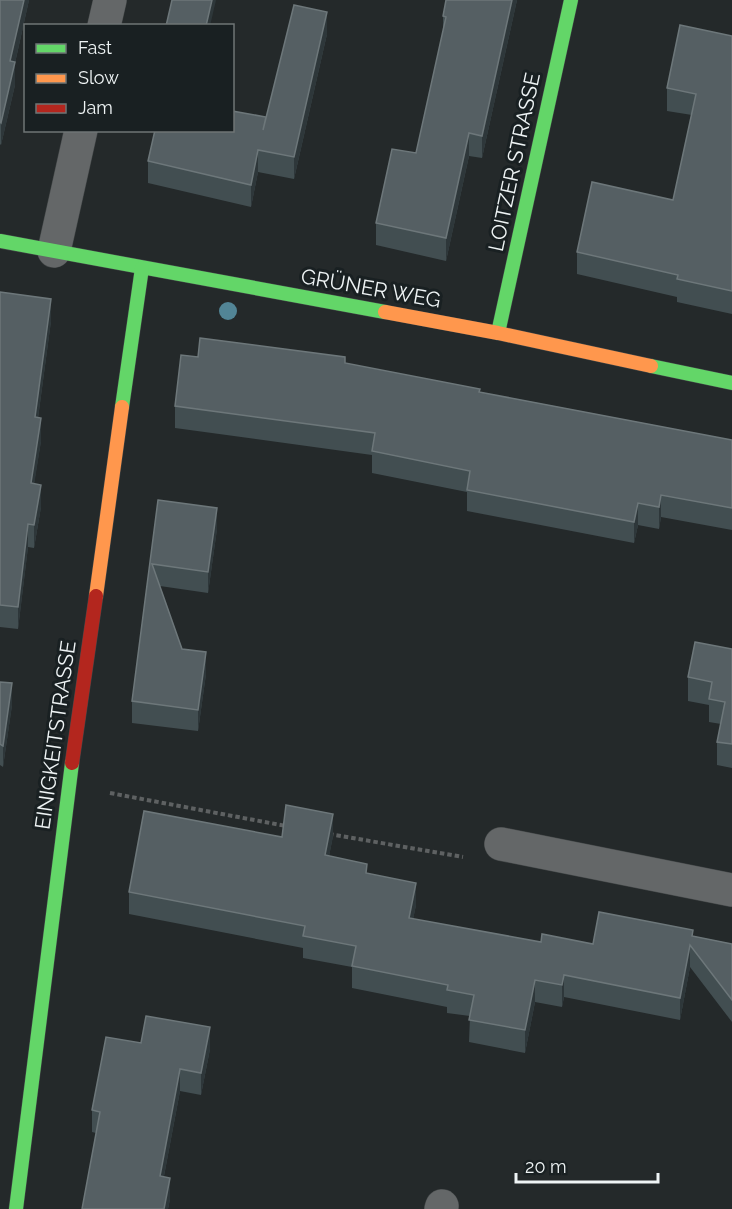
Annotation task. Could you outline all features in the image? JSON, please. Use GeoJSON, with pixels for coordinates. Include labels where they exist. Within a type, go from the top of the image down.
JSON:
{"type":"FeatureCollection","features":[{"type":"Feature","properties":{"kind":"street"},"geometry":{"type":"LineString","coordinates":[[104,24],[110,0]]}},
{"type":"Feature","properties":{"kind":"street","name":"LOITZER STRASSE"},"geometry":{"type":"LineString","coordinates":[[498,333],[571,0]]}},
{"type":"Feature","properties":{"kind":"street"},"geometry":{"type":"LineString","coordinates":[[54,251],[81,132]]}},
{"type":"Feature","properties":{"kind":"street","name":"GRÜNER WEG"},"geometry":{"type":"LineString","coordinates":[[0,241],[498,333],[732,383]]}},
{"type":"Feature","properties":{"kind":"street","name":"EINIGKEITSTRASSE"},"geometry":{"type":"LineString","coordinates":[[16,1209],[69,783],[142,268]]}},
{"type":"Feature","properties":{"kind":"street"},"geometry":{"type":"LineString","coordinates":[[501,844],[732,890]]}},
{"type":"Feature","properties":{"kind":"path"},"geometry":{"type":"LineString","coordinates":[[69,783],[105,792],[288,826]]}},
{"type":"Feature","properties":{"kind":"path"},"geometry":{"type":"LineString","coordinates":[[323,832],[460,858],[501,844]]}},
{"type":"Feature","properties":{"kind":"building"},"geometry":{"type":"Polygon","coordinates":[[[0,0],[24,0],[10,61],[15,62],[1,123],[0,122],[0,0]]]}},
{"type":"Feature","properties":{"kind":"building"},"geometry":{"type":"Polygon","coordinates":[[[172,0],[212,0],[206,24],[166,24],[172,0]]]}},
{"type":"Feature","properties":{"kind":"building"},"geometry":{"type":"Polygon","coordinates":[[[446,0],[512,0],[482,136],[469,133],[446,238],[376,223],[392,149],[416,153],[446,17],[443,16],[446,0]]]}},
{"type":"Feature","properties":{"kind":"building"},"geometry":{"type":"Polygon","coordinates":[[[294,5],[327,12],[294,157],[258,150],[251,185],[148,161],[155,132],[234,132],[234,111],[266,117],[263,130],[294,5]]]}},
{"type":"Feature","properties":{"kind":"building"},"geometry":{"type":"Polygon","coordinates":[[[680,25],[732,36],[732,291],[677,279],[678,275],[577,252],[592,182],[673,200],[696,94],[667,88],[680,25]]]}},
{"type":"Feature","properties":{"kind":"building"},"geometry":{"type":"Polygon","coordinates":[[[0,292],[51,299],[35,417],[41,418],[31,483],[41,485],[34,525],[28,524],[18,607],[0,605],[0,292]]]}},
{"type":"Feature","properties":{"kind":"building"},"geometry":{"type":"Polygon","coordinates":[[[200,338],[345,357],[345,363],[480,389],[479,392],[732,440],[732,508],[661,495],[659,507],[638,503],[634,522],[467,490],[470,471],[372,451],[375,433],[175,406],[181,355],[198,357],[200,338]]]}},
{"type":"Feature","properties":{"kind":"building"},"geometry":{"type":"Polygon","coordinates":[[[158,500],[217,508],[208,572],[152,564],[182,649],[206,652],[198,710],[132,701],[158,500]]]}},
{"type":"Feature","properties":{"kind":"building"},"geometry":{"type":"Polygon","coordinates":[[[695,642],[732,649],[732,744],[717,742],[725,702],[709,699],[712,682],[688,677],[695,642]]]}},
{"type":"Feature","properties":{"kind":"building"},"geometry":{"type":"Polygon","coordinates":[[[0,682],[12,683],[3,746],[0,744],[0,682]]]}},
{"type":"Feature","properties":{"kind":"building"},"geometry":{"type":"Polygon","coordinates":[[[286,805],[333,814],[325,855],[367,864],[366,873],[416,883],[409,918],[541,942],[542,934],[593,944],[599,912],[693,930],[692,936],[732,944],[732,1000],[690,945],[680,998],[564,975],[562,985],[535,980],[525,1030],[469,1020],[474,995],[447,990],[448,985],[352,966],[356,946],[303,936],[305,926],[129,892],[144,811],[282,837],[286,805]]]}},
{"type":"Feature","properties":{"kind":"building"},"geometry":{"type":"Polygon","coordinates":[[[146,1016],[210,1027],[201,1073],[180,1069],[160,1176],[170,1178],[164,1209],[82,1209],[100,1112],[92,1110],[106,1037],[141,1043],[146,1016]]]}},
{"type":"Feature","properties":{"kind":"traffic: fast"},"geometry":{"type":"LineString","coordinates":[[498,333],[571,0]]}},
{"type":"Feature","properties":{"kind":"traffic: fast"},"geometry":{"type":"LineString","coordinates":[[0,241],[385,312]]}},
{"type":"Feature","properties":{"kind":"traffic: fast"},"geometry":{"type":"LineString","coordinates":[[122,407],[142,268]]}},
{"type":"Feature","properties":{"kind":"traffic: fast"},"geometry":{"type":"LineString","coordinates":[[651,366],[732,383]]}},
{"type":"Feature","properties":{"kind":"traffic: fast"},"geometry":{"type":"LineString","coordinates":[[16,1209],[72,763]]}},
{"type":"Feature","properties":{"kind":"traffic: slow"},"geometry":{"type":"LineString","coordinates":[[385,312],[498,333],[651,366]]}},
{"type":"Feature","properties":{"kind":"traffic: slow"},"geometry":{"type":"LineString","coordinates":[[96,596],[122,407]]}},
{"type":"Feature","properties":{"kind":"traffic: jam"},"geometry":{"type":"LineString","coordinates":[[72,763],[96,596]]}}]}
